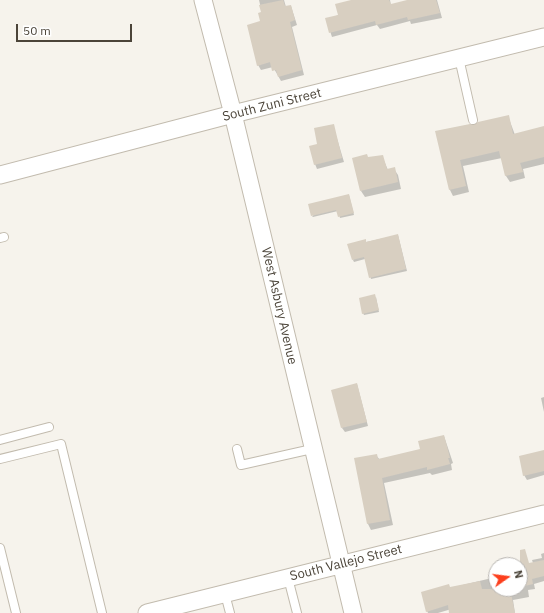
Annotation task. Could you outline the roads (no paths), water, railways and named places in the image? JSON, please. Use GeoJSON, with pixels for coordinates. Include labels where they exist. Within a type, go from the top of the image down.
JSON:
{"type":"FeatureCollection","features":[{"type":"Feature","properties":{"kind":"street","name":"West Asbury Avenue"},"geometry":{"type":"LineString","coordinates":[[203,0],[234,114],[312,449],[342,564],[353,613]]}},
{"type":"Feature","properties":{"kind":"street","name":"South Zuni Street"},"geometry":{"type":"LineString","coordinates":[[0,175],[234,114],[544,37]]}},
{"type":"Feature","properties":{"kind":"street","name":"South Vallejo Street"},"geometry":{"type":"LineString","coordinates":[[148,613],[166,611],[225,594],[544,514]]}},
{"type":"Feature","properties":{"kind":"lane"},"geometry":{"type":"LineString","coordinates":[[459,58],[473,120]]}},
{"type":"Feature","properties":{"kind":"lane"},"geometry":{"type":"LineString","coordinates":[[0,440],[49,427]]}},
{"type":"Feature","properties":{"kind":"lane"},"geometry":{"type":"LineString","coordinates":[[0,459],[61,444],[102,613]]}},
{"type":"Feature","properties":{"kind":"lane"},"geometry":{"type":"LineString","coordinates":[[236,449],[241,466],[312,449]]}},
{"type":"Feature","properties":{"kind":"lane"},"geometry":{"type":"LineString","coordinates":[[0,548],[16,613]]}},
{"type":"Feature","properties":{"kind":"lane"},"geometry":{"type":"LineString","coordinates":[[288,578],[297,613]]}},
{"type":"Feature","properties":{"kind":"lane"},"geometry":{"type":"LineString","coordinates":[[225,594],[230,613]]}}]}
